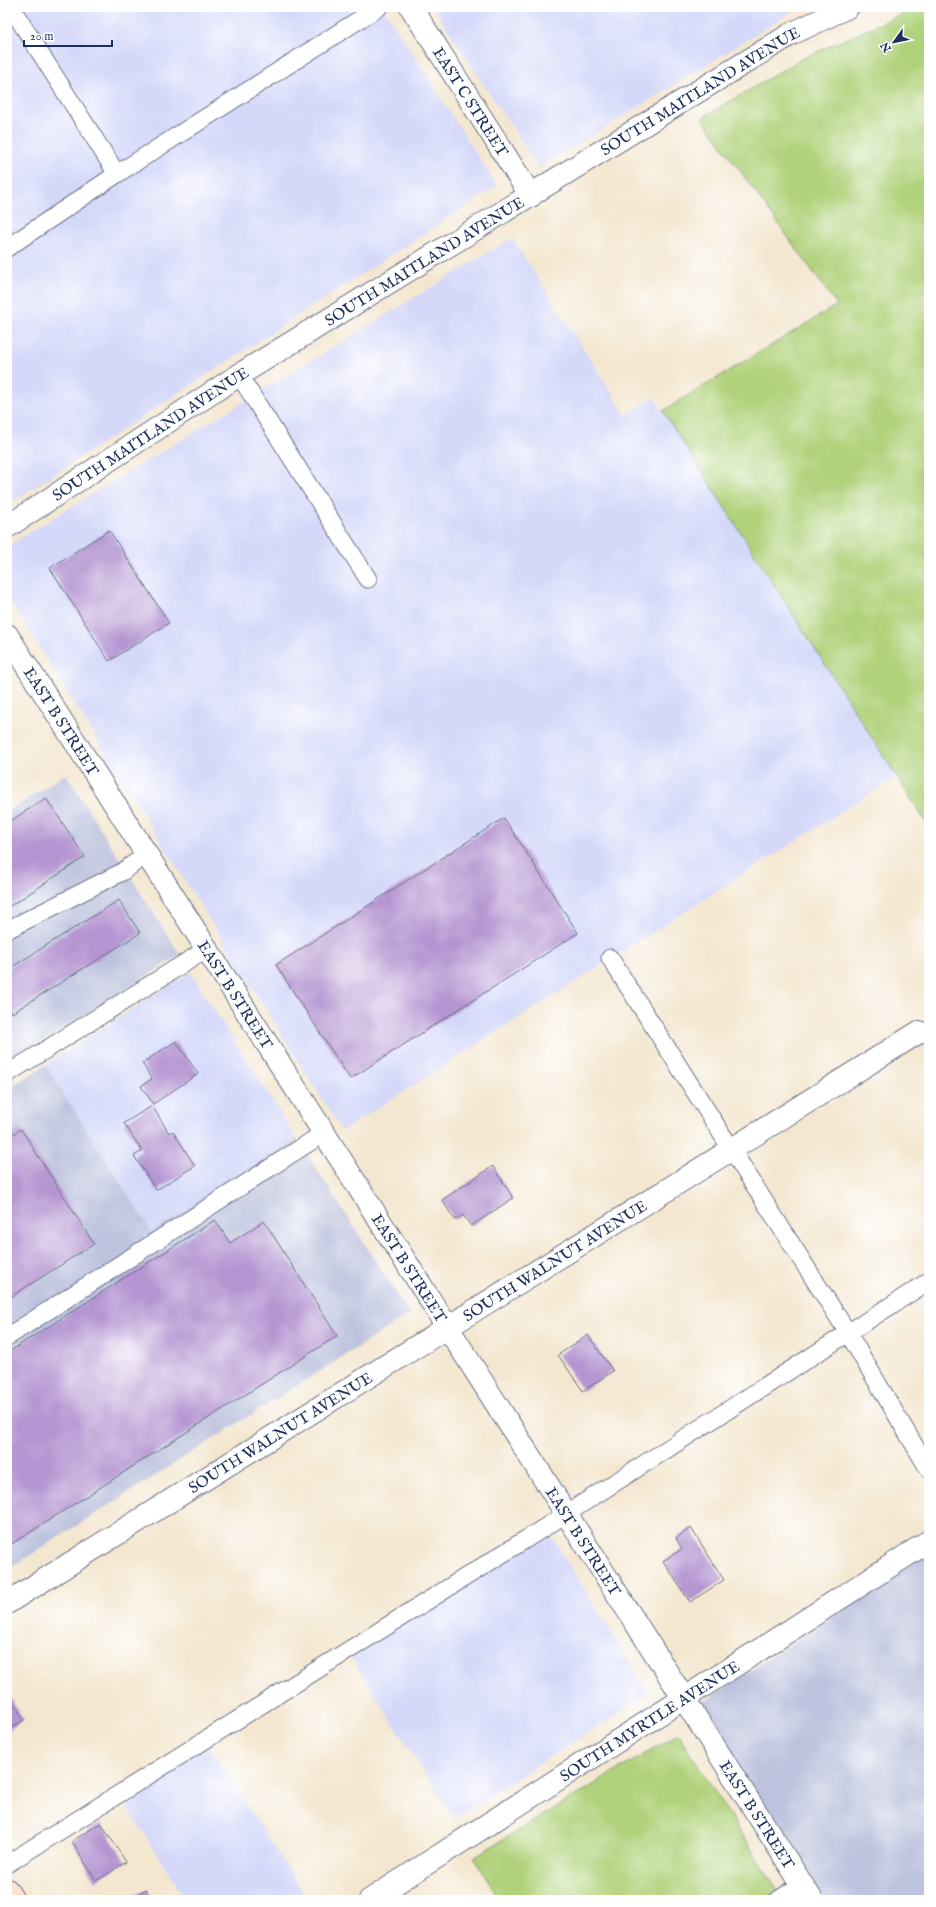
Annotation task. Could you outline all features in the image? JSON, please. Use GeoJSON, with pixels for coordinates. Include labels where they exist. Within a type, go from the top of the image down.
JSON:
{"type":"FeatureCollection","features":[{"type":"Feature","properties":{"kind":"main road"},"geometry":{"type":"LineString","coordinates":[[7,1890],[13,1900]]}},
{"type":"Feature","properties":{"kind":"street","name":"EAST C STREET"},"geometry":{"type":"LineString","coordinates":[[410,7],[531,196]]}},
{"type":"Feature","properties":{"kind":"street","name":"SOUTH MAITLAND AVENUE"},"geometry":{"type":"LineString","coordinates":[[7,526],[239,375],[791,34],[848,7]]}},
{"type":"Feature","properties":{"kind":"street","name":"EAST B STREET"},"geometry":{"type":"LineString","coordinates":[[7,635],[807,1892]]}},
{"type":"Feature","properties":{"kind":"street","name":"SOUTH WALNUT AVENUE"},"geometry":{"type":"LineString","coordinates":[[7,1603],[919,1032]]}},
{"type":"Feature","properties":{"kind":"street","name":"SOUTH MYRTLE AVENUE"},"geometry":{"type":"LineString","coordinates":[[370,1900],[929,1541]]}},
{"type":"Feature","properties":{"kind":"lane"},"geometry":{"type":"LineString","coordinates":[[11,7],[117,174]]}},
{"type":"Feature","properties":{"kind":"lane"},"geometry":{"type":"LineString","coordinates":[[7,248],[117,174],[379,7]]}},
{"type":"Feature","properties":{"kind":"lane"},"geometry":{"type":"LineString","coordinates":[[239,375],[368,579]]}},
{"type":"Feature","properties":{"kind":"lane"},"geometry":{"type":"LineString","coordinates":[[7,930],[122,872],[147,854]]}},
{"type":"Feature","properties":{"kind":"lane"},"geometry":{"type":"LineString","coordinates":[[7,1074],[207,949]]}},
{"type":"Feature","properties":{"kind":"lane"},"geometry":{"type":"LineString","coordinates":[[610,958],[848,1333],[929,1470]]}},
{"type":"Feature","properties":{"kind":"lane"},"geometry":{"type":"LineString","coordinates":[[7,1337],[324,1132]]}},
{"type":"Feature","properties":{"kind":"lane"},"geometry":{"type":"LineString","coordinates":[[7,1864],[566,1514],[929,1281]]}},
{"type":"Feature","properties":{"kind":"lane"},"geometry":{"type":"LineString","coordinates":[[778,1900],[807,1892]]}},
{"type":"Feature","properties":{"kind":"shaded area"},"geometry":{"type":"Polygon","coordinates":[[[7,7],[383,7],[497,186],[7,505],[7,7]]]}},
{"type":"Feature","properties":{"kind":"shaded area"},"geometry":{"type":"Polygon","coordinates":[[[433,7],[800,7],[539,168],[433,7]]]}},
{"type":"Feature","properties":{"kind":"shaded area"},"geometry":{"type":"Polygon","coordinates":[[[512,238],[626,415],[654,397],[897,776],[342,1131],[7,596],[7,546],[512,238]]]}},
{"type":"Feature","properties":{"kind":"shaded area"},"geometry":{"type":"Polygon","coordinates":[[[66,774],[180,955],[7,1064],[7,812],[66,774]]]}},
{"type":"Feature","properties":{"kind":"shaded area"},"geometry":{"type":"Polygon","coordinates":[[[190,972],[297,1139],[152,1232],[45,1065],[190,972]]]}},
{"type":"Feature","properties":{"kind":"shaded area"},"geometry":{"type":"Polygon","coordinates":[[[45,1065],[152,1232],[297,1139],[410,1314],[7,1570],[7,1089],[45,1065]]]}},
{"type":"Feature","properties":{"kind":"shaded area"},"geometry":{"type":"Polygon","coordinates":[[[545,1526],[649,1693],[454,1819],[347,1651],[545,1526]]]}},
{"type":"Feature","properties":{"kind":"shaded area"},"geometry":{"type":"Polygon","coordinates":[[[929,1552],[929,1900],[821,1900],[700,1704],[929,1552]]]}},
{"type":"Feature","properties":{"kind":"shaded area"},"geometry":{"type":"Polygon","coordinates":[[[206,1741],[308,1900],[186,1900],[120,1796],[206,1741]]]}},
{"type":"Feature","properties":{"kind":"green space"},"geometry":{"type":"Polygon","coordinates":[[[918,7],[929,7],[929,827],[663,411],[837,305],[702,118],[803,58],[918,7]]]}},
{"type":"Feature","properties":{"kind":"green space"},"geometry":{"type":"Polygon","coordinates":[[[678,1734],[779,1892],[766,1900],[500,1900],[474,1857],[678,1734]]]}},
{"type":"Feature","properties":{"kind":"building"},"geometry":{"type":"Polygon","coordinates":[[[109,530],[169,623],[109,661],[50,568],[109,530]]]}},
{"type":"Feature","properties":{"kind":"building"},"geometry":{"type":"Polygon","coordinates":[[[46,798],[85,857],[7,908],[7,823],[46,798]]]}},
{"type":"Feature","properties":{"kind":"building"},"geometry":{"type":"Polygon","coordinates":[[[504,818],[578,933],[350,1079],[276,965],[504,818]]]}},
{"type":"Feature","properties":{"kind":"building"},"geometry":{"type":"Polygon","coordinates":[[[119,900],[140,933],[12,1013],[7,1005],[7,970],[119,900]]]}},
{"type":"Feature","properties":{"kind":"building"},"geometry":{"type":"Polygon","coordinates":[[[176,1041],[198,1074],[153,1104],[141,1086],[152,1079],[142,1063],[176,1041]]]}},
{"type":"Feature","properties":{"kind":"building"},"geometry":{"type":"Polygon","coordinates":[[[152,1106],[169,1133],[173,1131],[195,1166],[156,1190],[134,1156],[142,1151],[124,1123],[152,1106]]]}},
{"type":"Feature","properties":{"kind":"building"},"geometry":{"type":"Polygon","coordinates":[[[21,1129],[94,1244],[7,1299],[7,1138],[21,1129]]]}},
{"type":"Feature","properties":{"kind":"building"},"geometry":{"type":"Polygon","coordinates":[[[493,1166],[513,1198],[471,1226],[463,1215],[455,1220],[442,1200],[493,1166]]]}},
{"type":"Feature","properties":{"kind":"building"},"geometry":{"type":"Polygon","coordinates":[[[215,1220],[230,1243],[264,1221],[337,1336],[7,1547],[7,1353],[215,1220]]]}},
{"type":"Feature","properties":{"kind":"building"},"geometry":{"type":"Polygon","coordinates":[[[588,1335],[613,1371],[583,1391],[558,1355],[588,1335]]]}},
{"type":"Feature","properties":{"kind":"building"},"geometry":{"type":"Polygon","coordinates":[[[691,1528],[724,1580],[690,1602],[663,1561],[682,1549],[676,1538],[691,1528]]]}},
{"type":"Feature","properties":{"kind":"building"},"geometry":{"type":"Polygon","coordinates":[[[7,1693],[24,1720],[7,1731],[7,1693]]]}},
{"type":"Feature","properties":{"kind":"building"},"geometry":{"type":"Polygon","coordinates":[[[101,1823],[126,1862],[96,1881],[72,1841],[101,1823]]]}},
{"type":"Feature","properties":{"kind":"building"},"geometry":{"type":"Polygon","coordinates":[[[146,1889],[152,1900],[126,1900],[146,1889]]]}}]}
